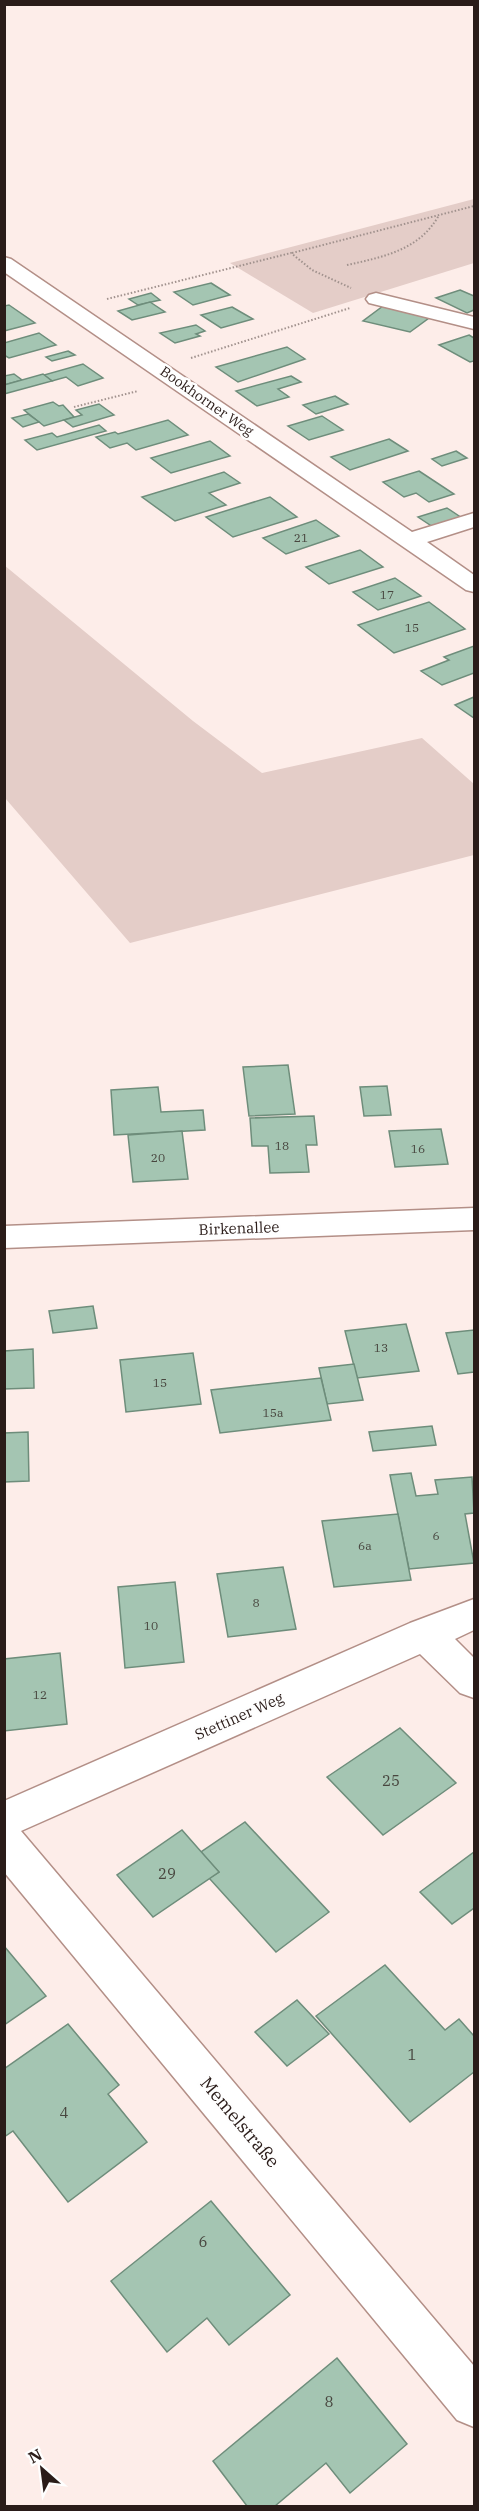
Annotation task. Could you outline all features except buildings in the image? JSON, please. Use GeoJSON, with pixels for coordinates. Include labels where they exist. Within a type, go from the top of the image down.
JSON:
{"type":"FeatureCollection","features":[{"type":"Feature","properties":{"kind":"street","name":"Bookhorner Weg"},"geometry":{"type":"LineString","coordinates":[[4,263],[474,585]]}},
{"type":"Feature","properties":{"kind":"street"},"geometry":{"type":"LineString","coordinates":[[376,299],[474,323]]}},
{"type":"Feature","properties":{"kind":"street"},"geometry":{"type":"LineString","coordinates":[[409,540],[474,520]]}},
{"type":"Feature","properties":{"kind":"street","name":"Birkenallee"},"geometry":{"type":"LineString","coordinates":[[4,1237],[474,1219]]}},
{"type":"Feature","properties":{"kind":"street","name":"Stettiner Weg"},"geometry":{"type":"LineString","coordinates":[[4,1820],[474,1614]]}},
{"type":"Feature","properties":{"kind":"street"},"geometry":{"type":"LineString","coordinates":[[424,1634],[474,1682]]}},
{"type":"Feature","properties":{"kind":"street","name":"Memelstraße"},"geometry":{"type":"LineString","coordinates":[[4,1841],[474,2403]]}},
{"type":"Feature","properties":{"kind":"path"},"geometry":{"type":"LineString","coordinates":[[70,308],[474,206]]}},
{"type":"Feature","properties":{"kind":"path"},"geometry":{"type":"LineString","coordinates":[[347,265],[409,247],[434,226],[439,215]]}},
{"type":"Feature","properties":{"kind":"path"},"geometry":{"type":"LineString","coordinates":[[291,253],[312,270],[376,299]]}},
{"type":"Feature","properties":{"kind":"path"},"geometry":{"type":"LineString","coordinates":[[159,368],[376,299]]}},
{"type":"Feature","properties":{"kind":"path"},"geometry":{"type":"LineString","coordinates":[[74,407],[145,389]]}},
{"type":"Feature","properties":{"kind":"shaded area"},"geometry":{"type":"Polygon","coordinates":[[[474,199],[474,263],[313,313],[230,263],[474,199]]]}},
{"type":"Feature","properties":{"kind":"shaded area"},"geometry":{"type":"Polygon","coordinates":[[[4,565],[193,721],[262,773],[422,738],[474,784],[474,855],[130,943],[5,798],[4,565]]]}}]}
